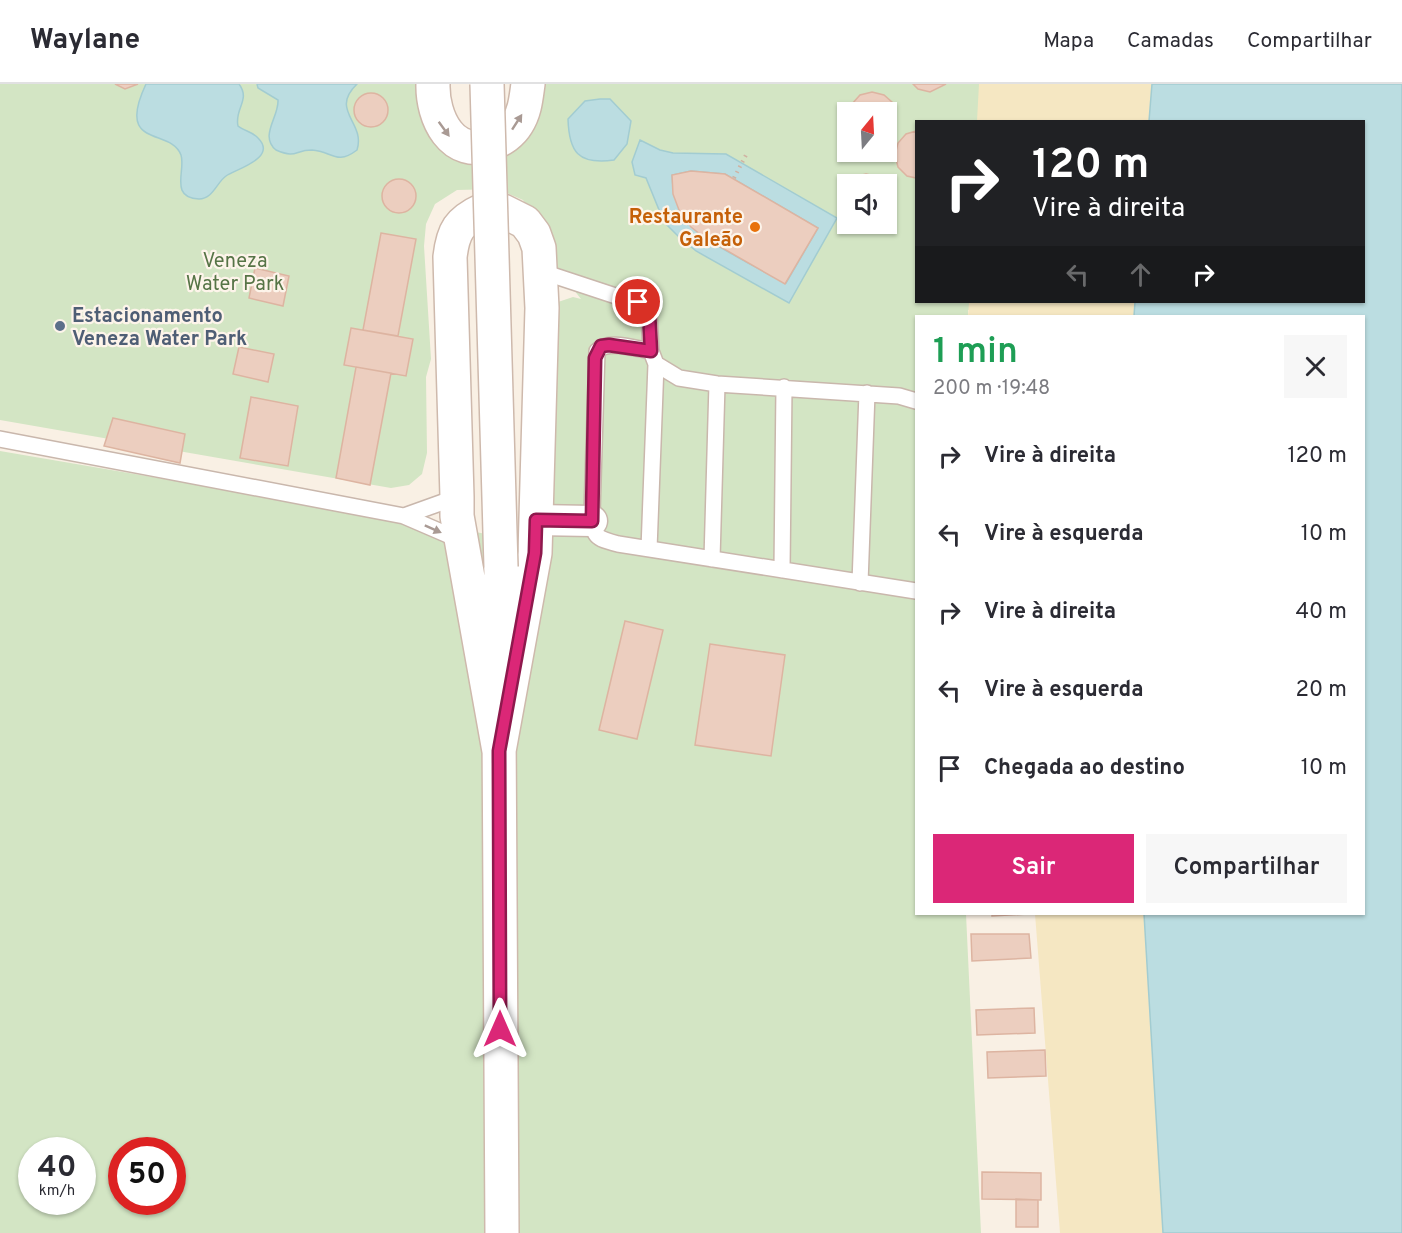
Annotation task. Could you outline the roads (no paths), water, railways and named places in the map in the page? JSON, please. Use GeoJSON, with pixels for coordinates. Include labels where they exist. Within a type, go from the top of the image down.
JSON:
{"type":"FeatureCollection","features":[{"type":"Feature","properties":{"kind":"main road"},"geometry":{"type":"LineString","coordinates":[[433,84],[432,100],[437,118],[446,135],[459,143],[474,147],[485,146],[503,139],[517,126],[525,109],[528,84]]}},
{"type":"Feature","properties":{"kind":"main road"},"geometry":{"type":"LineString","coordinates":[[487,84],[501,567],[499,751],[502,1233]]}},
{"type":"Feature","properties":{"kind":"main road"},"geometry":{"type":"LineString","coordinates":[[483,210],[503,211],[525,222],[534,234],[539,248],[542,308],[535,553],[499,751],[462,541],[457,497],[450,257],[453,237],[458,226],[466,218],[483,210]]}},
{"type":"Feature","properties":{"kind":"street"},"geometry":{"type":"LineString","coordinates":[[536,520],[592,521]]}},
{"type":"Feature","properties":{"kind":"lane"},"geometry":{"type":"LineString","coordinates":[[540,271],[644,305],[649,314],[654,357],[649,549]]}},
{"type":"Feature","properties":{"kind":"lane"},"geometry":{"type":"LineString","coordinates":[[915,401],[899,396],[717,384],[679,378],[654,357],[609,345],[601,346],[597,351],[592,521],[592,529],[601,540],[915,591]]}},
{"type":"Feature","properties":{"kind":"lane"},"geometry":{"type":"LineString","coordinates":[[712,559],[717,384]]}},
{"type":"Feature","properties":{"kind":"lane"},"geometry":{"type":"LineString","coordinates":[[782,570],[784,387]]}},
{"type":"Feature","properties":{"kind":"lane"},"geometry":{"type":"LineString","coordinates":[[860,583],[867,393]]}},
{"type":"Feature","properties":{"kind":"lane"},"geometry":{"type":"LineString","coordinates":[[0,440],[404,516],[462,541]]}},
{"type":"Feature","properties":{"kind":"lane"},"geometry":{"type":"LineString","coordinates":[[404,516],[457,497]]}},
{"type":"Feature","properties":{"kind":"water"},"geometry":{"type":"Polygon","coordinates":[[[146,84],[239,84],[243,100],[237,120],[238,126],[258,138],[263,145],[263,151],[253,162],[226,176],[208,196],[199,199],[184,194],[181,189],[181,155],[167,141],[148,134],[141,128],[137,119],[138,105],[146,84]]]}},
{"type":"Feature","properties":{"kind":"water"},"geometry":{"type":"Polygon","coordinates":[[[257,84],[357,84],[349,93],[346,102],[357,132],[357,150],[350,155],[339,157],[312,150],[292,154],[276,150],[271,145],[269,133],[278,100],[258,88],[257,84]]]}},
{"type":"Feature","properties":{"kind":"water"},"geometry":{"type":"Polygon","coordinates":[[[1152,84],[1402,84],[1402,1233],[1163,1233],[1144,915],[1365,915],[1365,315],[1134,315],[1135,303],[1365,303],[1365,120],[1149,120],[1152,84]]]}},
{"type":"Feature","properties":{"kind":"water"},"geometry":{"type":"Polygon","coordinates":[[[610,99],[631,121],[627,144],[614,160],[584,158],[578,154],[571,140],[568,119],[585,101],[610,99]]]}},
{"type":"Feature","properties":{"kind":"water"},"geometry":{"type":"Polygon","coordinates":[[[640,140],[660,150],[673,153],[726,154],[837,218],[789,303],[696,251],[664,222],[646,178],[635,175],[632,162],[640,140]],[[691,171],[672,175],[678,206],[693,227],[714,243],[786,283],[818,228],[725,174],[691,171]]]}},
{"type":"Feature","properties":{"kind":"place","name":"Restaurante Galeão"},"geometry":{"type":"Point","coordinates":[755,227]}},
{"type":"Feature","properties":{"kind":"place","name":"Estacionamento Veneza Water Park"},"geometry":{"type":"Point","coordinates":[60,326]}},
{"type":"Feature","properties":{"kind":"park label","name":"Veneza Water Park"},"geometry":{"type":"Point","coordinates":[235,272]}}]}
